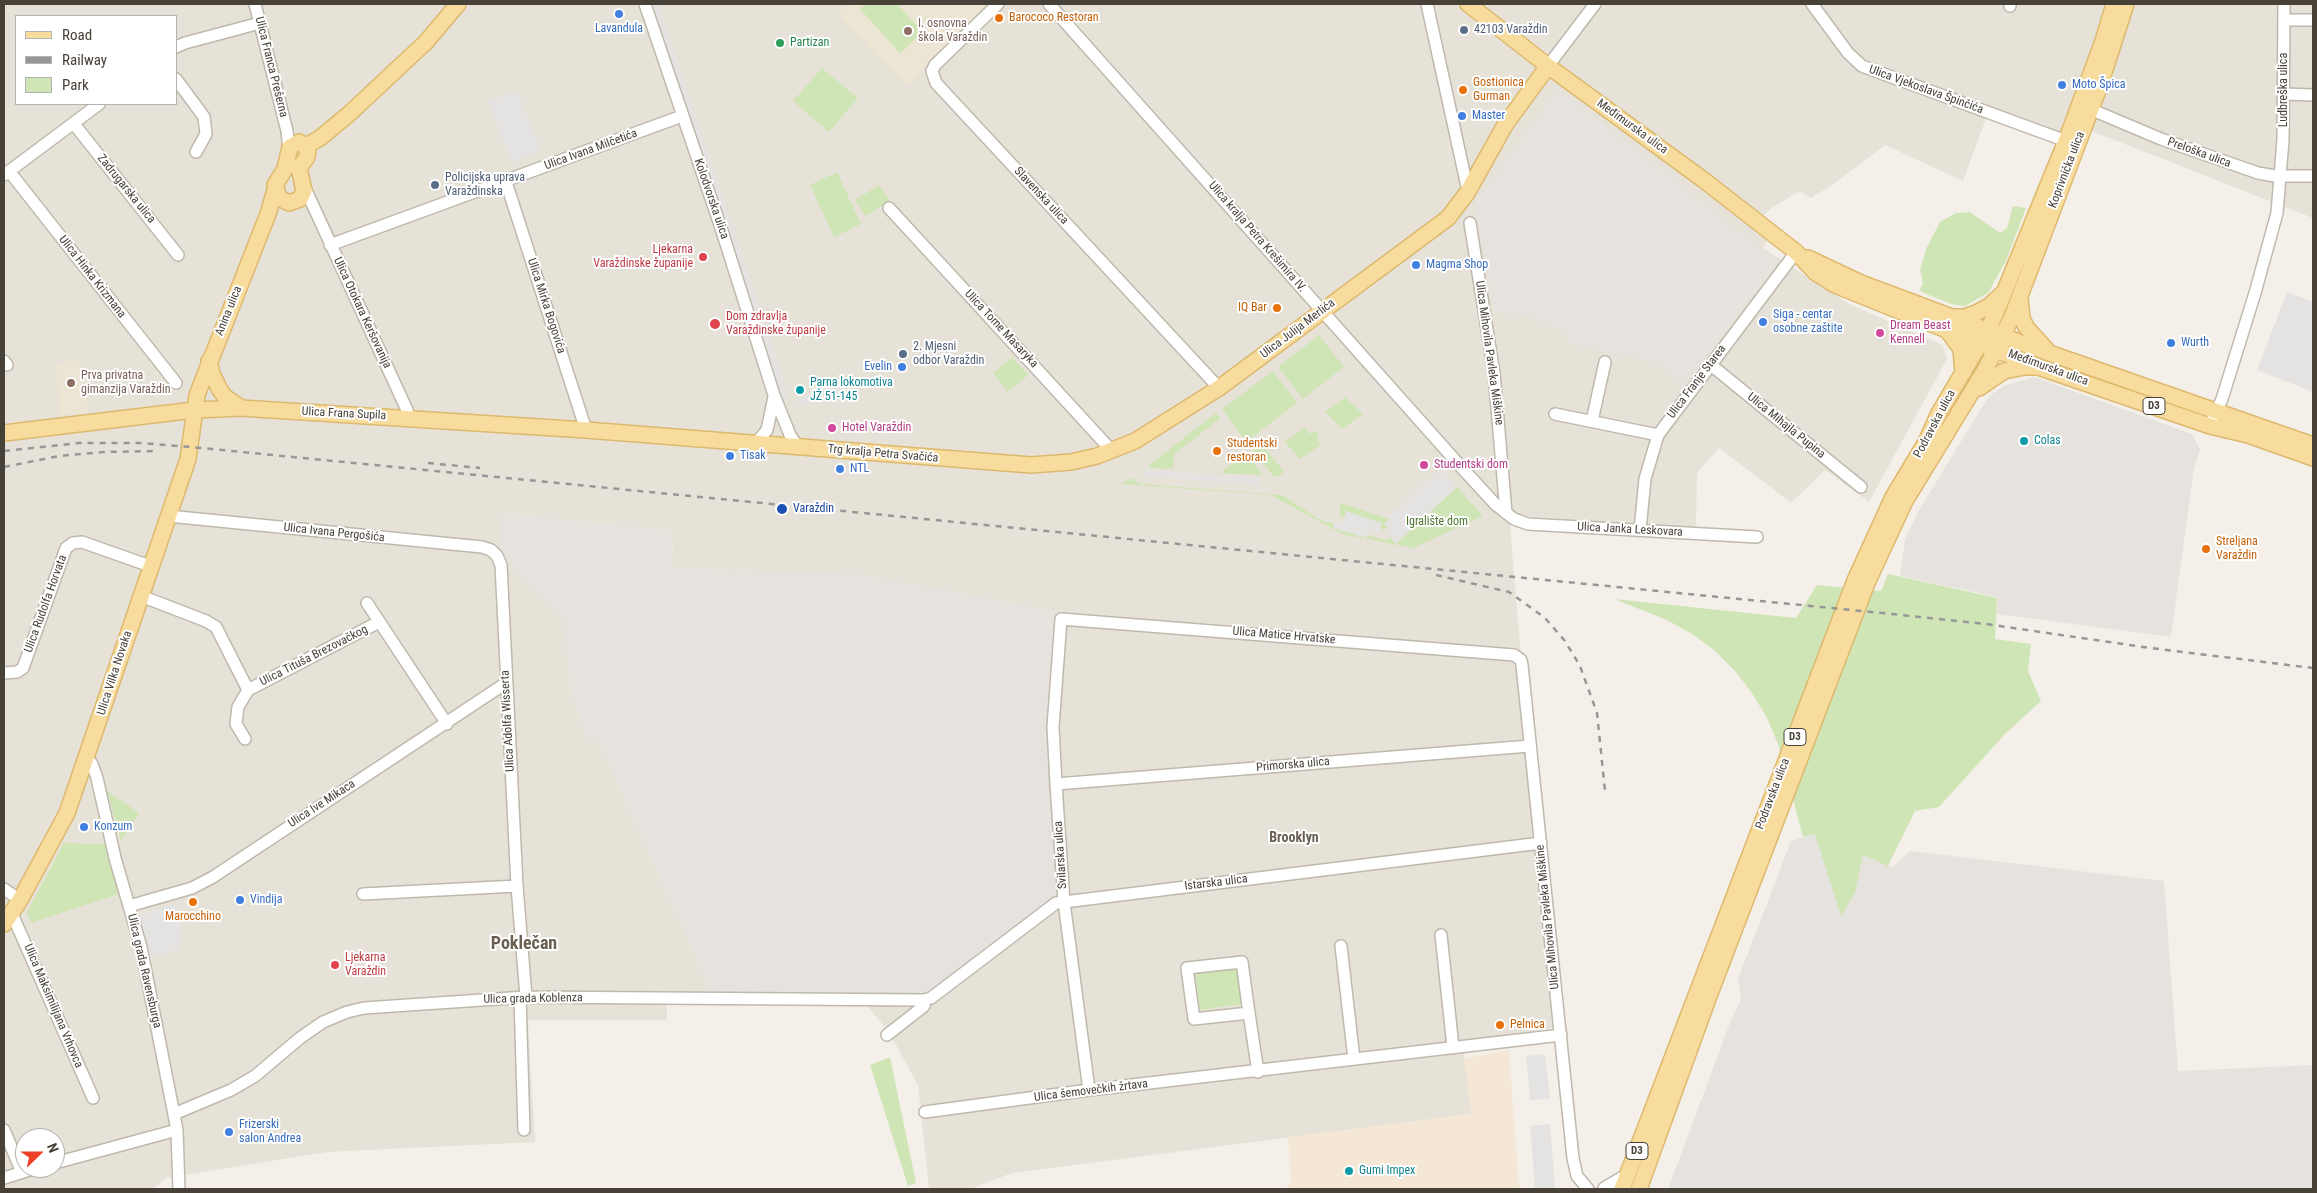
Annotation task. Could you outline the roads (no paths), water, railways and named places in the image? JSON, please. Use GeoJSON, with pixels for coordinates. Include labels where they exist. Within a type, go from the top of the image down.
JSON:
{"type":"FeatureCollection","features":[{"type":"Feature","properties":{"kind":"main road"},"geometry":{"type":"LineString","coordinates":[[268,214],[302,195],[304,186],[300,168],[300,148],[320,138],[349,114],[426,42],[458,4]]}},
{"type":"Feature","properties":{"kind":"main road","name":"Međimurska ulica"},"geometry":{"type":"LineString","coordinates":[[1468,4],[1548,66],[1705,181],[1796,252],[1816,273],[1846,290],[1947,322],[2000,342],[2051,353],[2313,445]]}},
{"type":"Feature","properties":{"kind":"main road","name":"Koprivnička ulica"},"geometry":{"type":"LineString","coordinates":[[1984,336],[2006,290],[2066,142],[2103,41],[2114,4]]}},
{"type":"Feature","properties":{"kind":"main road","name":"Koprivnička ulica"},"geometry":{"type":"LineString","coordinates":[[2000,342],[2020,297],[2115,45],[2126,4]]}},
{"type":"Feature","properties":{"kind":"main road","name":"Ulica Julija Merlića"},"geometry":{"type":"LineString","coordinates":[[968,461],[1044,465],[1084,459],[1112,451],[1136,441],[1164,425],[1220,388],[1448,218],[1468,191],[1505,125],[1548,66]]}},
{"type":"Feature","properties":{"kind":"main road","name":"Anina ulica"},"geometry":{"type":"LineString","coordinates":[[194,410],[209,361],[268,214],[278,180],[300,148]]}},
{"type":"Feature","properties":{"kind":"main road"},"geometry":{"type":"LineString","coordinates":[[275,190],[279,198],[291,202]]}},
{"type":"Feature","properties":{"kind":"main road"},"geometry":{"type":"LineString","coordinates":[[1963,373],[1961,349],[1947,322],[1976,313],[1989,306],[2006,290]]}},
{"type":"Feature","properties":{"kind":"main road"},"geometry":{"type":"LineString","coordinates":[[2020,297],[2022,318],[2026,328],[2051,353]]}},
{"type":"Feature","properties":{"kind":"main road","name":"Podravska ulica"},"geometry":{"type":"LineString","coordinates":[[1622,1189],[1856,578],[1893,497],[1984,336]]}},
{"type":"Feature","properties":{"kind":"main road","name":"Međimurska ulica"},"geometry":{"type":"LineString","coordinates":[[2000,342],[2041,368],[2210,426],[2248,435],[2313,458]]}},
{"type":"Feature","properties":{"kind":"main road","name":"Podravska ulica"},"geometry":{"type":"LineString","coordinates":[[1639,1189],[1709,996],[1867,583],[1905,501],[2000,342]]}},
{"type":"Feature","properties":{"kind":"main road"},"geometry":{"type":"LineString","coordinates":[[209,361],[212,374],[220,390],[225,397],[241,408]]}},
{"type":"Feature","properties":{"kind":"main road","name":"D3"},"geometry":{"type":"LineString","coordinates":[[1971,392],[2004,371],[2025,367],[2041,368]]}},
{"type":"Feature","properties":{"kind":"main road","name":"Ulica Frana Supila"},"geometry":{"type":"LineString","coordinates":[[4,433],[194,410],[241,408],[686,437]]}},
{"type":"Feature","properties":{"kind":"main road","name":"Ulica Vilka Novaka"},"geometry":{"type":"LineString","coordinates":[[8,919],[67,813],[188,459],[194,433],[194,410]]}},
{"type":"Feature","properties":{"kind":"main road","name":"Trg kralja Petra Svačića"},"geometry":{"type":"LineString","coordinates":[[686,437],[968,461]]}},
{"type":"Feature","properties":{"kind":"street","name":"Ulica Franca Prešerna"},"geometry":{"type":"LineString","coordinates":[[256,4],[288,131],[300,148]]}},
{"type":"Feature","properties":{"kind":"street","name":"Kolodvorska ulica"},"geometry":{"type":"LineString","coordinates":[[645,4],[721,228],[774,396]]}},
{"type":"Feature","properties":{"kind":"street","name":"Slavenska ulica"},"geometry":{"type":"LineString","coordinates":[[998,4],[935,65],[932,70],[936,83],[1220,388]]}},
{"type":"Feature","properties":{"kind":"street","name":"Ulica kralja Petra Krešimira IV."},"geometry":{"type":"LineString","coordinates":[[1048,4],[1462,468],[1506,513]]}},
{"type":"Feature","properties":{"kind":"street"},"geometry":{"type":"LineString","coordinates":[[1427,4],[1468,191]]}},
{"type":"Feature","properties":{"kind":"street"},"geometry":{"type":"LineString","coordinates":[[1548,66],[1595,4]]}},
{"type":"Feature","properties":{"kind":"street","name":"Ulica Vjekoslava Špinčića"},"geometry":{"type":"LineString","coordinates":[[1812,4],[1848,53],[1862,66],[2066,142]]}},
{"type":"Feature","properties":{"kind":"street","name":"Ludbreška ulica"},"geometry":{"type":"LineString","coordinates":[[2210,426],[2217,410],[2260,275],[2277,214],[2282,176],[2284,4]]}},
{"type":"Feature","properties":{"kind":"street"},"geometry":{"type":"LineString","coordinates":[[2284,20],[2313,20]]}},
{"type":"Feature","properties":{"kind":"street"},"geometry":{"type":"LineString","coordinates":[[178,46],[260,23]]}},
{"type":"Feature","properties":{"kind":"street"},"geometry":{"type":"LineString","coordinates":[[178,82],[204,117],[206,134],[196,152]]}},
{"type":"Feature","properties":{"kind":"street"},"geometry":{"type":"LineString","coordinates":[[2284,94],[2313,95]]}},
{"type":"Feature","properties":{"kind":"street"},"geometry":{"type":"LineString","coordinates":[[6,173],[98,105]]}},
{"type":"Feature","properties":{"kind":"street","name":"Preloška ulica"},"geometry":{"type":"LineString","coordinates":[[2090,108],[2161,139],[2238,167],[2265,175],[2313,176]]}},
{"type":"Feature","properties":{"kind":"street","name":"Ulica Ivana Milčetića"},"geometry":{"type":"LineString","coordinates":[[330,245],[682,116]]}},
{"type":"Feature","properties":{"kind":"street","name":"Zadrugarska ulica"},"geometry":{"type":"LineString","coordinates":[[74,124],[178,255]]}},
{"type":"Feature","properties":{"kind":"street","name":"Ulica Hinka Krizmana"},"geometry":{"type":"LineString","coordinates":[[6,173],[176,383]]}},
{"type":"Feature","properties":{"kind":"street","name":"Ulica Mirka Bogovića"},"geometry":{"type":"LineString","coordinates":[[506,182],[586,430]]}},
{"type":"Feature","properties":{"kind":"street","name":"Ulica Otokara Keršovanija"},"geometry":{"type":"LineString","coordinates":[[304,186],[407,410],[408,418]]}},
{"type":"Feature","properties":{"kind":"street"},"geometry":{"type":"LineString","coordinates":[[291,202],[314,208]]}},
{"type":"Feature","properties":{"kind":"street","name":"Ulica Tome Masaryka"},"geometry":{"type":"LineString","coordinates":[[889,208],[1112,451]]}},
{"type":"Feature","properties":{"kind":"street","name":"Ulica Mihovila Pavleka Miškine"},"geometry":{"type":"LineString","coordinates":[[1470,223],[1494,374],[1506,513]]}},
{"type":"Feature","properties":{"kind":"street","name":"Ulica Franje Starea"},"geometry":{"type":"LineString","coordinates":[[1640,530],[1645,479],[1658,436],[1796,252]]}},
{"type":"Feature","properties":{"kind":"street"},"geometry":{"type":"LineString","coordinates":[[1592,421],[1605,362]]}},
{"type":"Feature","properties":{"kind":"street","name":"Ulica Mihajla Pupina"},"geometry":{"type":"LineString","coordinates":[[1711,365],[1862,487]]}},
{"type":"Feature","properties":{"kind":"street"},"geometry":{"type":"LineString","coordinates":[[774,396],[790,435],[798,446]]}},
{"type":"Feature","properties":{"kind":"street"},"geometry":{"type":"LineString","coordinates":[[756,443],[770,423],[774,396]]}},
{"type":"Feature","properties":{"kind":"street"},"geometry":{"type":"LineString","coordinates":[[1555,414],[1658,436]]}},
{"type":"Feature","properties":{"kind":"street","name":"Ulica Janka Leskovara"},"geometry":{"type":"LineString","coordinates":[[1506,513],[1514,519],[1528,524],[1757,538]]}},
{"type":"Feature","properties":{"kind":"street","name":"Ulica Ivana Pergošića"},"geometry":{"type":"LineString","coordinates":[[168,516],[482,547],[491,550],[497,556]]}},
{"type":"Feature","properties":{"kind":"street","name":"Ulica Rudolfa Horvata"},"geometry":{"type":"LineString","coordinates":[[4,673],[17,672],[22,668],[66,548],[73,542],[82,542],[150,566]]}},
{"type":"Feature","properties":{"kind":"street","name":"Ulica Adolfa Wisserta"},"geometry":{"type":"LineString","coordinates":[[497,556],[501,566],[517,886],[522,998],[524,1130]]}},
{"type":"Feature","properties":{"kind":"street","name":"Ulica Tituša Brezovačkog"},"geometry":{"type":"LineString","coordinates":[[140,596],[206,621],[216,627],[248,690]]}},
{"type":"Feature","properties":{"kind":"street","name":"Ulica Tituša Brezovačkog"},"geometry":{"type":"LineString","coordinates":[[366,603],[447,724]]}},
{"type":"Feature","properties":{"kind":"street","name":"Ulica Matice Hrvatske"},"geometry":{"type":"LineString","coordinates":[[1061,619],[1508,654]]}},
{"type":"Feature","properties":{"kind":"street","name":"Svilarska ulica"},"geometry":{"type":"LineString","coordinates":[[1061,619],[1053,727],[1056,784],[1064,902],[1089,1090]]}},
{"type":"Feature","properties":{"kind":"street","name":"Ulica Tituša Brezovačkog"},"geometry":{"type":"LineString","coordinates":[[245,739],[236,724],[238,707],[248,690],[380,622]]}},
{"type":"Feature","properties":{"kind":"street","name":"Ulica Mihovila Pavleka Miškine"},"geometry":{"type":"LineString","coordinates":[[1508,654],[1521,660],[1575,1168],[1577,1176],[1587,1188],[1606,1189]]}},
{"type":"Feature","properties":{"kind":"street","name":"Ulica Ive Mikaca"},"geometry":{"type":"LineString","coordinates":[[129,906],[203,884],[302,816],[447,724],[506,683]]}},
{"type":"Feature","properties":{"kind":"street","name":"Primorska ulica"},"geometry":{"type":"LineString","coordinates":[[1056,784],[1530,746]]}},
{"type":"Feature","properties":{"kind":"street","name":"Ulica grada Ravensburga"},"geometry":{"type":"LineString","coordinates":[[86,758],[92,764],[97,778],[115,858],[141,947],[177,1130],[179,1189]]}},
{"type":"Feature","properties":{"kind":"street","name":"Istarska ulica"},"geometry":{"type":"LineString","coordinates":[[924,1000],[931,998],[1056,903],[1540,843]]}},
{"type":"Feature","properties":{"kind":"street"},"geometry":{"type":"LineString","coordinates":[[362,894],[517,886]]}},
{"type":"Feature","properties":{"kind":"street"},"geometry":{"type":"LineString","coordinates":[[4,889],[20,900]]}},
{"type":"Feature","properties":{"kind":"street","name":"Ulica Maksimilijana Vrhovca"},"geometry":{"type":"LineString","coordinates":[[8,919],[93,1098]]}},
{"type":"Feature","properties":{"kind":"street"},"geometry":{"type":"LineString","coordinates":[[1441,935],[1453,1046]]}},
{"type":"Feature","properties":{"kind":"street"},"geometry":{"type":"LineString","coordinates":[[1341,946],[1354,1059]]}},
{"type":"Feature","properties":{"kind":"street"},"geometry":{"type":"LineString","coordinates":[[1249,1012],[1194,1019],[1188,968],[1242,962],[1258,1072]]}},
{"type":"Feature","properties":{"kind":"street","name":"Ulica grada Koblenza"},"geometry":{"type":"LineString","coordinates":[[174,1114],[231,1090],[255,1076],[316,1026],[347,1012],[383,1005],[522,998],[924,1000]]}},
{"type":"Feature","properties":{"kind":"street"},"geometry":{"type":"LineString","coordinates":[[887,1035],[924,1006],[924,1000]]}},
{"type":"Feature","properties":{"kind":"street","name":"Ulica šemovečkih žrtava"},"geometry":{"type":"LineString","coordinates":[[925,1112],[1089,1090],[1258,1072],[1453,1046],[1561,1036]]}},
{"type":"Feature","properties":{"kind":"street"},"geometry":{"type":"LineString","coordinates":[[4,1130],[15,1156]]}},
{"type":"Feature","properties":{"kind":"street"},"geometry":{"type":"LineString","coordinates":[[65,1160],[177,1130]]}},
{"type":"Feature","properties":{"kind":"street"},"geometry":{"type":"LineString","coordinates":[[1606,1189],[1628,1174]]}},
{"type":"Feature","properties":{"kind":"railway"},"geometry":{"type":"LineString","coordinates":[[4,451],[79,443],[142,443],[191,447],[1882,613],[1986,624],[2150,648],[2313,668]]}},
{"type":"Feature","properties":{"kind":"railway"},"geometry":{"type":"LineString","coordinates":[[4,467],[59,456],[103,452],[157,451]]}},
{"type":"Feature","properties":{"kind":"railway"},"geometry":{"type":"LineString","coordinates":[[428,463],[480,468]]}},
{"type":"Feature","properties":{"kind":"railway"},"geometry":{"type":"LineString","coordinates":[[1436,575],[1509,592],[1545,618],[1565,641],[1580,666],[1597,713],[1605,791]]}},
{"type":"Feature","properties":{"kind":"place","name":"Lavandula"},"geometry":{"type":"Point","coordinates":[619,14]}},
{"type":"Feature","properties":{"kind":"place","name":"Barococo Restoran"},"geometry":{"type":"Point","coordinates":[999,18]}},
{"type":"Feature","properties":{"kind":"place","name":"42103 Varaždin"},"geometry":{"type":"Point","coordinates":[1464,30]}},
{"type":"Feature","properties":{"kind":"place","name":"I. osnovna škola Varaždin"},"geometry":{"type":"Point","coordinates":[908,31]}},
{"type":"Feature","properties":{"kind":"place","name":"Partizan"},"geometry":{"type":"Point","coordinates":[780,43]}},
{"type":"Feature","properties":{"kind":"place","name":"Moto Špica"},"geometry":{"type":"Point","coordinates":[2062,85]}},
{"type":"Feature","properties":{"kind":"place","name":"Gostionica Gurman"},"geometry":{"type":"Point","coordinates":[1463,90]}},
{"type":"Feature","properties":{"kind":"place","name":"Master"},"geometry":{"type":"Point","coordinates":[1462,116]}},
{"type":"Feature","properties":{"kind":"place","name":"Policijska uprava Varaždinska"},"geometry":{"type":"Point","coordinates":[435,185]}},
{"type":"Feature","properties":{"kind":"place","name":"Ljekarna Varaždinske županije"},"geometry":{"type":"Point","coordinates":[703,257]}},
{"type":"Feature","properties":{"kind":"place","name":"Magma Shop"},"geometry":{"type":"Point","coordinates":[1416,265]}},
{"type":"Feature","properties":{"kind":"place","name":"IQ Bar"},"geometry":{"type":"Point","coordinates":[1277,308]}},
{"type":"Feature","properties":{"kind":"place","name":"Siga - centar osobne zaštite"},"geometry":{"type":"Point","coordinates":[1763,322]}},
{"type":"Feature","properties":{"kind":"place","name":"Dom zdravlja Varaždinske županije"},"geometry":{"type":"Point","coordinates":[715,324]}},
{"type":"Feature","properties":{"kind":"place","name":"Dream Beast Kennell"},"geometry":{"type":"Point","coordinates":[1880,333]}},
{"type":"Feature","properties":{"kind":"place","name":"Wurth"},"geometry":{"type":"Point","coordinates":[2171,343]}},
{"type":"Feature","properties":{"kind":"place","name":"2. Mjesni odbor Varaždin"},"geometry":{"type":"Point","coordinates":[903,354]}},
{"type":"Feature","properties":{"kind":"place","name":"Evelin"},"geometry":{"type":"Point","coordinates":[902,367]}},
{"type":"Feature","properties":{"kind":"place","name":"Prva privatna gimanzija Varaždin"},"geometry":{"type":"Point","coordinates":[71,383]}},
{"type":"Feature","properties":{"kind":"place","name":"Parna lokomotiva JŽ 51-145"},"geometry":{"type":"Point","coordinates":[800,390]}},
{"type":"Feature","properties":{"kind":"place","name":"Hotel Varaždin"},"geometry":{"type":"Point","coordinates":[832,428]}},
{"type":"Feature","properties":{"kind":"place","name":"Colas"},"geometry":{"type":"Point","coordinates":[2024,441]}},
{"type":"Feature","properties":{"kind":"place","name":"Studentski restoran"},"geometry":{"type":"Point","coordinates":[1217,451]}},
{"type":"Feature","properties":{"kind":"place","name":"Tisak"},"geometry":{"type":"Point","coordinates":[730,456]}},
{"type":"Feature","properties":{"kind":"place","name":"Studentski dom"},"geometry":{"type":"Point","coordinates":[1424,465]}},
{"type":"Feature","properties":{"kind":"place","name":"NTL"},"geometry":{"type":"Point","coordinates":[840,469]}},
{"type":"Feature","properties":{"kind":"place","name":"Varaždin"},"geometry":{"type":"Point","coordinates":[782,509]}},
{"type":"Feature","properties":{"kind":"place","name":"Streljana Varaždin"},"geometry":{"type":"Point","coordinates":[2206,549]}},
{"type":"Feature","properties":{"kind":"place","name":"Konzum"},"geometry":{"type":"Point","coordinates":[84,827]}},
{"type":"Feature","properties":{"kind":"place","name":"Vindija"},"geometry":{"type":"Point","coordinates":[240,900]}},
{"type":"Feature","properties":{"kind":"place","name":"Marocchino"},"geometry":{"type":"Point","coordinates":[193,902]}},
{"type":"Feature","properties":{"kind":"place","name":"Ljekarna Varaždin"},"geometry":{"type":"Point","coordinates":[335,965]}},
{"type":"Feature","properties":{"kind":"place","name":"Pelnica"},"geometry":{"type":"Point","coordinates":[1500,1025]}},
{"type":"Feature","properties":{"kind":"place","name":"Frizerski salon Andrea"},"geometry":{"type":"Point","coordinates":[229,1132]}},
{"type":"Feature","properties":{"kind":"place","name":"Gumi Impex"},"geometry":{"type":"Point","coordinates":[1349,1171]}},
{"type":"Feature","properties":{"kind":"district","name":"Brooklyn"},"geometry":{"type":"Point","coordinates":[1294,838]}},
{"type":"Feature","properties":{"kind":"district","name":"Poklečan"},"geometry":{"type":"Point","coordinates":[524,944]}},
{"type":"Feature","properties":{"kind":"park label","name":"Igralište dom"},"geometry":{"type":"Point","coordinates":[1437,522]}}]}
